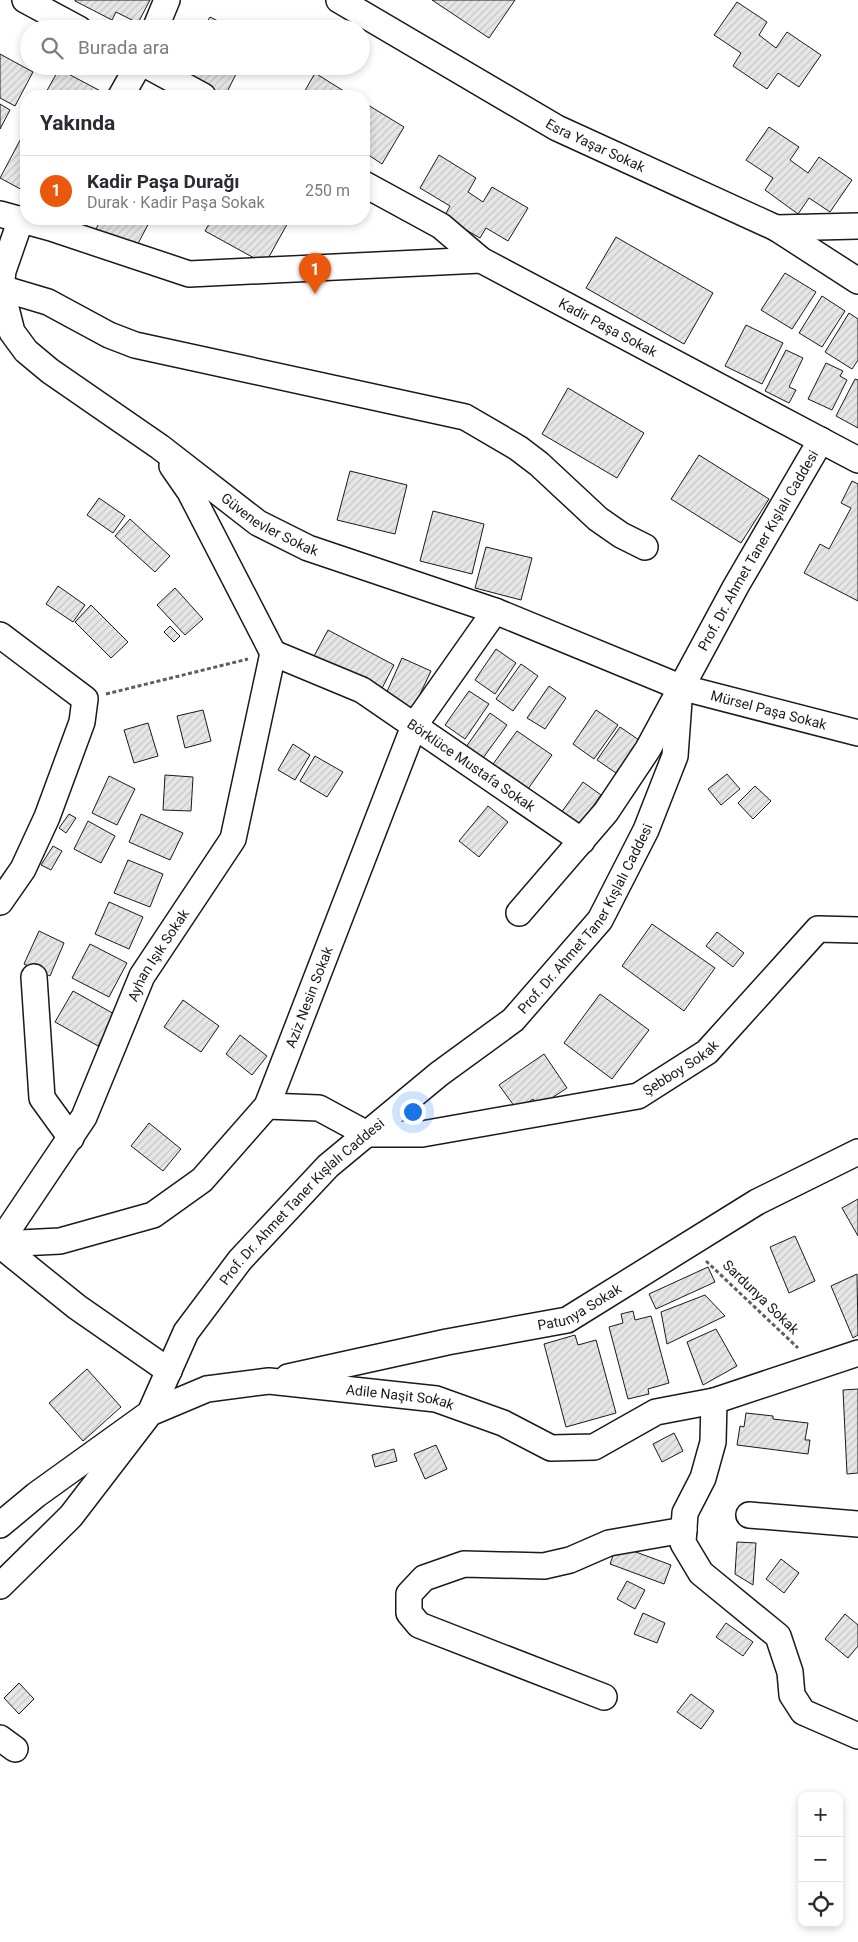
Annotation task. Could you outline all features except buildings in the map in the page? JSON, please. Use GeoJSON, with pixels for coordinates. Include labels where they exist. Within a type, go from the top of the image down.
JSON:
{"type":"FeatureCollection","features":[{"type":"Feature","properties":{"kind":"street"},"geometry":{"type":"LineString","coordinates":[[25,0],[62,20]]}},
{"type":"Feature","properties":{"kind":"street"},"geometry":{"type":"LineString","coordinates":[[159,20],[167,0]]}},
{"type":"Feature","properties":{"kind":"street","name":"Esra Yaşar Sokak"},"geometry":{"type":"LineString","coordinates":[[339,0],[557,128],[776,228],[858,281]]}},
{"type":"Feature","properties":{"kind":"street"},"geometry":{"type":"LineString","coordinates":[[125,90],[133,75]]}},
{"type":"Feature","properties":{"kind":"street"},"geometry":{"type":"LineString","coordinates":[[164,75],[192,90]]}},
{"type":"Feature","properties":{"kind":"street","name":"Kadir Paşa Sokak"},"geometry":{"type":"LineString","coordinates":[[370,187],[441,226],[481,260],[858,460]]}},
{"type":"Feature","properties":{"kind":"street","name":"Güvenevler Sokak"},"geometry":{"type":"LineString","coordinates":[[11,216],[1,288],[12,332],[26,351],[50,371],[160,447],[258,523],[308,548],[495,611],[680,687]]}},
{"type":"Feature","properties":{"kind":"street"},"geometry":{"type":"LineString","coordinates":[[58,225],[189,274],[481,260]]}},
{"type":"Feature","properties":{"kind":"street"},"geometry":{"type":"LineString","coordinates":[[776,228],[858,226]]}},
{"type":"Feature","properties":{"kind":"street"},"geometry":{"type":"LineString","coordinates":[[1,288],[48,302],[101,331],[135,345],[465,417],[492,431],[518,448],[539,464],[598,519],[645,547]]}},
{"type":"Feature","properties":{"kind":"street","name":"Prof. Dr. Ahmet Taner Kışlalı Caddesi"},"geometry":{"type":"LineString","coordinates":[[582,840],[606,812],[648,749],[736,586],[821,440]]}},
{"type":"Feature","properties":{"kind":"street"},"geometry":{"type":"LineString","coordinates":[[160,447],[190,492],[273,653]]}},
{"type":"Feature","properties":{"kind":"street","name":"Aziz Nesin Sokak"},"geometry":{"type":"LineString","coordinates":[[0,1243],[60,1241],[153,1215],[202,1180],[267,1106],[414,726],[495,611]]}},
{"type":"Feature","properties":{"kind":"street"},"geometry":{"type":"LineString","coordinates":[[0,635],[85,699],[82,722],[47,817],[23,869],[0,902]]}},
{"type":"Feature","properties":{"kind":"street","name":"Börklüce Mustafa Sokak"},"geometry":{"type":"LineString","coordinates":[[273,653],[362,690],[582,840]]}},
{"type":"Feature","properties":{"kind":"street","name":"Ayhan Işık Sokak"},"geometry":{"type":"LineString","coordinates":[[0,1243],[84,1118],[142,976],[233,839],[273,653]]}},
{"type":"Feature","properties":{"kind":"street","name":"Prof. Dr. Ahmet Taner Kışlalı Caddesi"},"geometry":{"type":"LineString","coordinates":[[0,1525],[36,1495],[150,1413],[186,1332],[240,1260],[328,1166],[439,1074],[513,1020],[600,920],[646,830],[675,756],[680,687]]}},
{"type":"Feature","properties":{"kind":"street","name":"Mürsel Paşa Sokak"},"geometry":{"type":"LineString","coordinates":[[680,687],[858,733]]}},
{"type":"Feature","properties":{"kind":"street"},"geometry":{"type":"LineString","coordinates":[[519,913],[582,840]]}},
{"type":"Feature","properties":{"kind":"street","name":"Şebboy Sokak"},"geometry":{"type":"LineString","coordinates":[[367,1134],[422,1134],[638,1096],[707,1052],[818,929],[858,930]]}},
{"type":"Feature","properties":{"kind":"street"},"geometry":{"type":"LineString","coordinates":[[34,977],[42,1098],[71,1138]]}},
{"type":"Feature","properties":{"kind":"street"},"geometry":{"type":"LineString","coordinates":[[267,1106],[319,1108],[367,1134]]}},
{"type":"Feature","properties":{"kind":"street","name":"Patunya Sokak"},"geometry":{"type":"LineString","coordinates":[[269,1381],[447,1342],[567,1320],[688,1243],[757,1202],[858,1152]]}},
{"type":"Feature","properties":{"kind":"street"},"geometry":{"type":"LineString","coordinates":[[0,1243],[77,1307],[169,1371]]}},
{"type":"Feature","properties":{"kind":"street","name":"Adile Naşit Sokak"},"geometry":{"type":"LineString","coordinates":[[0,1586],[71,1516],[150,1413],[207,1389],[269,1381],[436,1399],[503,1423],[551,1448],[594,1447],[656,1412],[714,1401],[858,1353]]}},
{"type":"Feature","properties":{"kind":"street"},"geometry":{"type":"LineString","coordinates":[[714,1401],[713,1442],[703,1478],[685,1513],[683,1543],[701,1573],[778,1636],[790,1672],[792,1695],[803,1712],[858,1736]]}},
{"type":"Feature","properties":{"kind":"street"},"geometry":{"type":"LineString","coordinates":[[749,1515],[858,1524]]}},
{"type":"Feature","properties":{"kind":"street"},"geometry":{"type":"LineString","coordinates":[[604,1697],[419,1626],[409,1613],[409,1594],[424,1578],[464,1564],[544,1566],[570,1560],[609,1543],[684,1530]]}},
{"type":"Feature","properties":{"kind":"path"},"geometry":{"type":"LineString","coordinates":[[85,699],[273,653]]}},
{"type":"Feature","properties":{"kind":"path","name":"Sardunya Sokak"},"geometry":{"type":"LineString","coordinates":[[688,1243],[818,1367]]}},
{"type":"Feature","properties":{"kind":"place","name":"Kadir Paşa Durağı"},"geometry":{"type":"Point","coordinates":[315,294]}}]}
